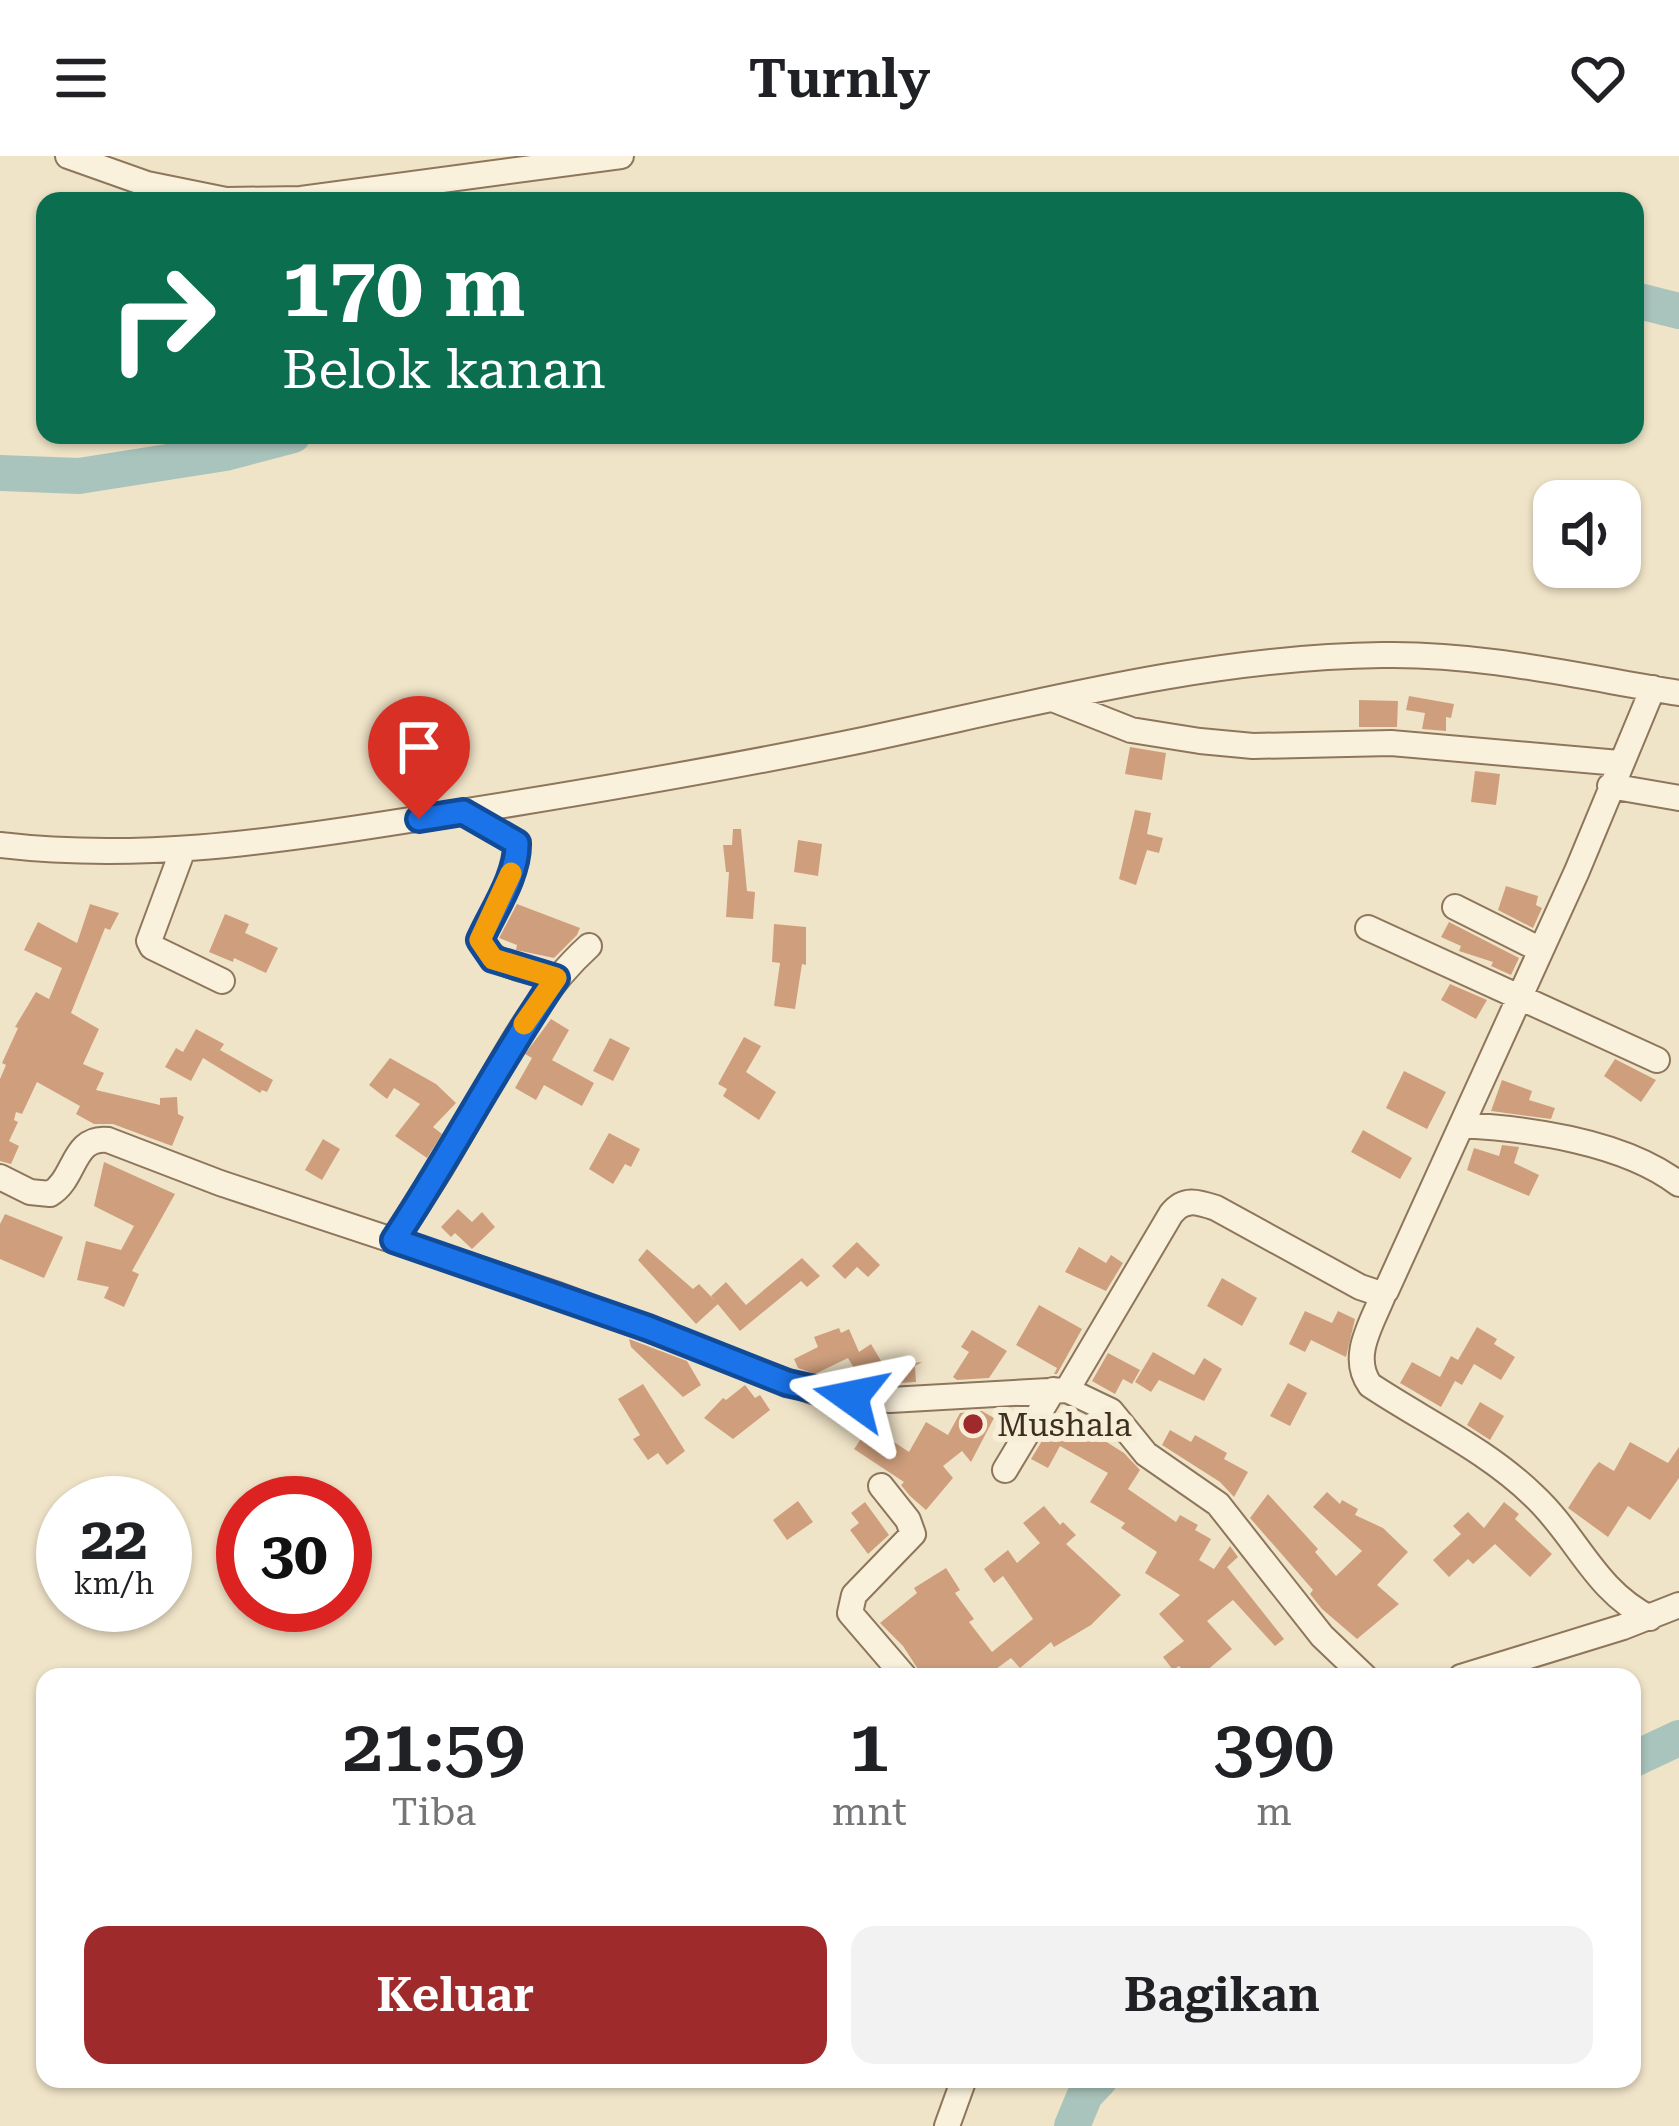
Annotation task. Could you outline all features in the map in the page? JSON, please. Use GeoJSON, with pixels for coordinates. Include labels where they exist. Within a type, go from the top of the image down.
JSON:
{"type":"FeatureCollection","features":[{"type":"Feature","properties":{"kind":"street"},"geometry":{"type":"LineString","coordinates":[[68,156],[178,192]]}},
{"type":"Feature","properties":{"kind":"street"},"geometry":{"type":"LineString","coordinates":[[353,192],[621,156]]}},
{"type":"Feature","properties":{"kind":"street"},"geometry":{"type":"LineString","coordinates":[[0,845],[61,852],[182,852],[463,812],[729,767],[1053,699],[1281,662],[1380,655],[1468,659],[1679,692]]}},
{"type":"Feature","properties":{"kind":"street"},"geometry":{"type":"LineString","coordinates":[[1650,1618],[1622,1602],[1597,1578],[1552,1515],[1518,1482],[1370,1384],[1362,1370],[1361,1351],[1653,688]]}},
{"type":"Feature","properties":{"kind":"street"},"geometry":{"type":"LineString","coordinates":[[1053,699],[1131,730],[1253,746],[1391,743],[1615,774],[1679,799]]}},
{"type":"Feature","properties":{"kind":"street"},"geometry":{"type":"LineString","coordinates":[[463,812],[517,843],[518,855],[480,940],[484,950],[493,959],[556,978]]}},
{"type":"Feature","properties":{"kind":"street"},"geometry":{"type":"LineString","coordinates":[[182,852],[149,941],[152,947],[223,981]]}},
{"type":"Feature","properties":{"kind":"street"},"geometry":{"type":"LineString","coordinates":[[1455,907],[1541,950]]}},
{"type":"Feature","properties":{"kind":"street"},"geometry":{"type":"LineString","coordinates":[[1368,928],[1657,1060]]}},
{"type":"Feature","properties":{"kind":"street"},"geometry":{"type":"LineString","coordinates":[[394,1240],[446,1160],[494,1070],[556,978],[590,946]]}},
{"type":"Feature","properties":{"kind":"street"},"geometry":{"type":"LineString","coordinates":[[1462,1125],[1517,1128],[1560,1138],[1638,1160],[1679,1184]]}},
{"type":"Feature","properties":{"kind":"street"},"geometry":{"type":"LineString","coordinates":[[0,1177],[30,1192],[50,1194],[67,1179],[83,1147],[99,1138],[589,1306],[812,1390],[890,1400],[1060,1390],[1111,1411],[1146,1454],[1218,1504],[1310,1622],[1356,1668]]}},
{"type":"Feature","properties":{"kind":"street"},"geometry":{"type":"LineString","coordinates":[[1005,1470],[1171,1214],[1183,1203],[1216,1208],[1360,1287],[1384,1293]]}},
{"type":"Feature","properties":{"kind":"street"},"geometry":{"type":"LineString","coordinates":[[881,1486],[908,1520],[913,1534],[849,1606],[853,1619],[896,1668]]}},
{"type":"Feature","properties":{"kind":"street"},"geometry":{"type":"LineString","coordinates":[[1490,1668],[1679,1605]]}},
{"type":"Feature","properties":{"kind":"street"},"geometry":{"type":"LineString","coordinates":[[946,2126],[961,2088]]}},
{"type":"Feature","properties":{"kind":"building"},"geometry":{"type":"Polygon","coordinates":[[[1409,696],[1454,704],[1451,718],[1446,717],[1446,731],[1422,729],[1425,713],[1406,710],[1409,696]]]}},
{"type":"Feature","properties":{"kind":"building"},"geometry":{"type":"Polygon","coordinates":[[[1359,700],[1398,701],[1397,727],[1359,727],[1359,700]]]}},
{"type":"Feature","properties":{"kind":"building"},"geometry":{"type":"Polygon","coordinates":[[[1130,747],[1166,753],[1162,780],[1125,774],[1130,747]]]}},
{"type":"Feature","properties":{"kind":"building"},"geometry":{"type":"Polygon","coordinates":[[[1475,771],[1500,774],[1496,805],[1471,802],[1475,771]]]}},
{"type":"Feature","properties":{"kind":"building"},"geometry":{"type":"Polygon","coordinates":[[[1135,810],[1151,813],[1147,834],[1163,838],[1159,853],[1147,850],[1136,885],[1119,879],[1135,810]]]}},
{"type":"Feature","properties":{"kind":"building"},"geometry":{"type":"Polygon","coordinates":[[[733,829],[741,829],[747,891],[755,892],[753,919],[726,917],[729,872],[723,845],[732,845],[733,829]]]}},
{"type":"Feature","properties":{"kind":"building"},"geometry":{"type":"Polygon","coordinates":[[[798,840],[822,844],[818,876],[794,872],[798,840]]]}},
{"type":"Feature","properties":{"kind":"building"},"geometry":{"type":"Polygon","coordinates":[[[1506,886],[1538,896],[1536,905],[1542,908],[1533,928],[1498,910],[1506,886]]]}},
{"type":"Feature","properties":{"kind":"building"},"geometry":{"type":"Polygon","coordinates":[[[90,904],[119,913],[110,930],[105,928],[71,1013],[99,1029],[83,1064],[104,1073],[96,1090],[160,1105],[160,1098],[177,1097],[178,1114],[184,1117],[172,1146],[113,1124],[94,1124],[76,1114],[80,1106],[37,1082],[22,1114],[16,1112],[18,1122],[9,1141],[19,1146],[11,1164],[0,1161],[0,1079],[6,1065],[2,1063],[15,1027],[36,992],[49,999],[62,968],[24,950],[38,922],[77,943],[90,904]]]}},
{"type":"Feature","properties":{"kind":"building"},"geometry":{"type":"Polygon","coordinates":[[[517,904],[580,928],[577,935],[554,958],[516,950],[517,945],[499,938],[517,904]]]}},
{"type":"Feature","properties":{"kind":"building"},"geometry":{"type":"Polygon","coordinates":[[[225,914],[249,924],[245,933],[278,948],[266,973],[209,952],[225,914]]]}},
{"type":"Feature","properties":{"kind":"building"},"geometry":{"type":"Polygon","coordinates":[[[1449,922],[1519,958],[1511,975],[1491,966],[1493,962],[1459,951],[1461,946],[1441,937],[1449,922]]]}},
{"type":"Feature","properties":{"kind":"building"},"geometry":{"type":"Polygon","coordinates":[[[774,924],[806,927],[806,965],[802,964],[795,1009],[774,1006],[780,963],[772,962],[774,924]]]}},
{"type":"Feature","properties":{"kind":"building"},"geometry":{"type":"Polygon","coordinates":[[[1450,984],[1487,1000],[1476,1019],[1441,1000],[1450,984]]]}},
{"type":"Feature","properties":{"kind":"building"},"geometry":{"type":"Polygon","coordinates":[[[551,1019],[569,1030],[552,1060],[594,1083],[582,1106],[544,1085],[536,1100],[515,1088],[532,1058],[525,1054],[551,1019]]]}},
{"type":"Feature","properties":{"kind":"building"},"geometry":{"type":"Polygon","coordinates":[[[196,1029],[224,1044],[220,1050],[273,1080],[267,1092],[260,1093],[203,1058],[191,1081],[165,1067],[176,1048],[183,1052],[196,1029]]]}},
{"type":"Feature","properties":{"kind":"building"},"geometry":{"type":"Polygon","coordinates":[[[744,1037],[761,1046],[746,1072],[776,1092],[759,1120],[723,1096],[727,1089],[718,1084],[744,1037]]]}},
{"type":"Feature","properties":{"kind":"building"},"geometry":{"type":"Polygon","coordinates":[[[610,1038],[630,1048],[613,1081],[593,1071],[610,1038]]]}},
{"type":"Feature","properties":{"kind":"building"},"geometry":{"type":"Polygon","coordinates":[[[390,1058],[436,1084],[456,1103],[433,1127],[442,1134],[427,1158],[395,1136],[420,1104],[394,1088],[387,1099],[369,1085],[390,1058]]]}},
{"type":"Feature","properties":{"kind":"building"},"geometry":{"type":"Polygon","coordinates":[[[1615,1059],[1656,1080],[1641,1102],[1604,1076],[1615,1059]]]}},
{"type":"Feature","properties":{"kind":"building"},"geometry":{"type":"Polygon","coordinates":[[[1404,1071],[1446,1092],[1427,1129],[1386,1108],[1404,1071]]]}},
{"type":"Feature","properties":{"kind":"building"},"geometry":{"type":"Polygon","coordinates":[[[1502,1080],[1532,1091],[1529,1100],[1555,1108],[1551,1119],[1491,1111],[1502,1080]]]}},
{"type":"Feature","properties":{"kind":"building"},"geometry":{"type":"Polygon","coordinates":[[[1363,1130],[1412,1158],[1400,1179],[1351,1152],[1363,1130]]]}},
{"type":"Feature","properties":{"kind":"building"},"geometry":{"type":"Polygon","coordinates":[[[609,1133],[640,1149],[631,1167],[625,1164],[613,1184],[589,1169],[609,1133]]]}},
{"type":"Feature","properties":{"kind":"building"},"geometry":{"type":"Polygon","coordinates":[[[323,1139],[340,1149],[322,1180],[305,1170],[323,1139]]]}},
{"type":"Feature","properties":{"kind":"building"},"geometry":{"type":"Polygon","coordinates":[[[1502,1145],[1519,1147],[1514,1163],[1539,1175],[1529,1196],[1467,1170],[1474,1148],[1499,1156],[1502,1145]]]}},
{"type":"Feature","properties":{"kind":"building"},"geometry":{"type":"Polygon","coordinates":[[[104,1162],[175,1194],[132,1271],[139,1274],[124,1307],[104,1298],[109,1287],[77,1280],[86,1241],[121,1250],[134,1226],[94,1206],[104,1162]]]}},
{"type":"Feature","properties":{"kind":"building"},"geometry":{"type":"Polygon","coordinates":[[[458,1209],[472,1222],[482,1212],[495,1227],[472,1249],[441,1227],[458,1209]]]}},
{"type":"Feature","properties":{"kind":"building"},"geometry":{"type":"Polygon","coordinates":[[[5,1214],[63,1237],[44,1278],[0,1259],[0,1224],[5,1214]]]}},
{"type":"Feature","properties":{"kind":"building"},"geometry":{"type":"Polygon","coordinates":[[[857,1242],[880,1265],[868,1277],[857,1267],[845,1279],[832,1266],[857,1242]]]}},
{"type":"Feature","properties":{"kind":"building"},"geometry":{"type":"Polygon","coordinates":[[[1079,1247],[1106,1263],[1111,1255],[1123,1263],[1106,1291],[1065,1272],[1079,1247]]]}},
{"type":"Feature","properties":{"kind":"building"},"geometry":{"type":"Polygon","coordinates":[[[647,1249],[693,1289],[699,1284],[718,1304],[696,1324],[638,1260],[647,1249]]]}},
{"type":"Feature","properties":{"kind":"building"},"geometry":{"type":"Polygon","coordinates":[[[802,1258],[820,1276],[807,1287],[801,1281],[740,1331],[711,1296],[726,1282],[746,1305],[802,1258]]]}},
{"type":"Feature","properties":{"kind":"building"},"geometry":{"type":"Polygon","coordinates":[[[1222,1278],[1257,1298],[1242,1326],[1207,1306],[1222,1278]]]}},
{"type":"Feature","properties":{"kind":"building"},"geometry":{"type":"Polygon","coordinates":[[[1039,1305],[1082,1329],[1057,1374],[1057,1368],[1016,1345],[1039,1305]]]}},
{"type":"Feature","properties":{"kind":"building"},"geometry":{"type":"Polygon","coordinates":[[[1305,1311],[1332,1323],[1338,1311],[1355,1319],[1346,1357],[1311,1340],[1305,1352],[1289,1344],[1305,1311]]]}},
{"type":"Feature","properties":{"kind":"building"},"geometry":{"type":"Polygon","coordinates":[[[1477,1327],[1515,1357],[1501,1380],[1474,1364],[1462,1385],[1455,1381],[1441,1407],[1400,1383],[1412,1362],[1440,1377],[1451,1356],[1458,1360],[1477,1327]]]}},
{"type":"Feature","properties":{"kind":"building"},"geometry":{"type":"Polygon","coordinates":[[[839,1328],[841,1333],[849,1329],[859,1352],[871,1344],[884,1366],[922,1362],[915,1366],[916,1382],[898,1383],[907,1370],[884,1383],[861,1380],[848,1358],[815,1374],[798,1368],[794,1359],[818,1347],[814,1337],[839,1328]]]}},
{"type":"Feature","properties":{"kind":"building"},"geometry":{"type":"Polygon","coordinates":[[[972,1330],[1007,1351],[989,1378],[957,1380],[953,1377],[969,1352],[961,1347],[972,1330]]]}},
{"type":"Feature","properties":{"kind":"building"},"geometry":{"type":"Polygon","coordinates":[[[629,1339],[687,1361],[701,1385],[683,1397],[631,1347],[629,1339]]]}},
{"type":"Feature","properties":{"kind":"building"},"geometry":{"type":"Polygon","coordinates":[[[1153,1352],[1194,1375],[1204,1358],[1222,1369],[1204,1401],[1159,1380],[1151,1392],[1135,1382],[1153,1352]]]}},
{"type":"Feature","properties":{"kind":"building"},"geometry":{"type":"Polygon","coordinates":[[[1108,1353],[1140,1370],[1132,1384],[1123,1379],[1115,1394],[1092,1381],[1108,1353]]]}},
{"type":"Feature","properties":{"kind":"building"},"geometry":{"type":"Polygon","coordinates":[[[1288,1383],[1307,1393],[1290,1426],[1270,1416],[1288,1383]]]}},
{"type":"Feature","properties":{"kind":"building"},"geometry":{"type":"Polygon","coordinates":[[[643,1384],[685,1451],[667,1465],[658,1453],[648,1460],[633,1439],[640,1435],[618,1399],[643,1384]]]}},
{"type":"Feature","properties":{"kind":"building"},"geometry":{"type":"Polygon","coordinates":[[[745,1385],[770,1410],[733,1439],[704,1418],[723,1398],[745,1385]]]}},
{"type":"Feature","properties":{"kind":"building"},"geometry":{"type":"Polygon","coordinates":[[[1480,1402],[1504,1416],[1490,1440],[1467,1425],[1480,1402]]]}},
{"type":"Feature","properties":{"kind":"building"},"geometry":{"type":"Polygon","coordinates":[[[982,1411],[994,1418],[971,1462],[962,1451],[943,1466],[953,1478],[926,1510],[901,1485],[904,1482],[854,1449],[870,1426],[909,1452],[926,1422],[948,1435],[960,1413],[982,1411]]]}},
{"type":"Feature","properties":{"kind":"building"},"geometry":{"type":"Polygon","coordinates":[[[1066,1415],[1108,1436],[1105,1441],[1140,1470],[1128,1489],[1176,1522],[1180,1515],[1198,1525],[1195,1530],[1211,1539],[1199,1560],[1214,1569],[1230,1546],[1238,1557],[1227,1567],[1284,1639],[1275,1646],[1233,1600],[1207,1621],[1232,1649],[1210,1668],[1171,1668],[1163,1657],[1184,1641],[1159,1614],[1180,1595],[1145,1573],[1157,1552],[1121,1528],[1125,1523],[1090,1502],[1108,1473],[1060,1446],[1048,1468],[1031,1459],[1048,1431],[1054,1435],[1066,1415]]]}},
{"type":"Feature","properties":{"kind":"building"},"geometry":{"type":"Polygon","coordinates":[[[1170,1430],[1191,1442],[1195,1435],[1248,1472],[1234,1497],[1220,1482],[1162,1445],[1170,1430]]]}},
{"type":"Feature","properties":{"kind":"building"},"geometry":{"type":"Polygon","coordinates":[[[1630,1442],[1668,1463],[1679,1447],[1679,1478],[1650,1520],[1628,1506],[1608,1537],[1568,1508],[1599,1462],[1614,1471],[1630,1442]]]}},
{"type":"Feature","properties":{"kind":"building"},"geometry":{"type":"Polygon","coordinates":[[[1327,1492],[1340,1504],[1342,1500],[1358,1509],[1355,1515],[1383,1528],[1408,1552],[1377,1585],[1399,1604],[1357,1639],[1322,1609],[1310,1594],[1313,1590],[1250,1518],[1268,1494],[1336,1576],[1362,1551],[1313,1507],[1327,1492]]]}},
{"type":"Feature","properties":{"kind":"building"},"geometry":{"type":"Polygon","coordinates":[[[798,1501],[813,1522],[787,1540],[773,1520],[798,1501]]]}},
{"type":"Feature","properties":{"kind":"building"},"geometry":{"type":"Polygon","coordinates":[[[865,1502],[889,1535],[868,1554],[850,1530],[859,1523],[851,1513],[865,1502]]]}},
{"type":"Feature","properties":{"kind":"building"},"geometry":{"type":"Polygon","coordinates":[[[1504,1502],[1552,1554],[1530,1577],[1495,1544],[1449,1577],[1433,1560],[1461,1534],[1453,1526],[1468,1512],[1484,1528],[1504,1502]]]}},
{"type":"Feature","properties":{"kind":"building"},"geometry":{"type":"Polygon","coordinates":[[[1044,1506],[1076,1535],[1066,1544],[1121,1595],[1091,1625],[1054,1647],[1051,1642],[1020,1668],[1011,1658],[997,1668],[917,1668],[880,1623],[917,1593],[914,1588],[946,1568],[960,1590],[955,1593],[974,1619],[969,1622],[992,1652],[1033,1619],[1003,1576],[994,1583],[984,1569],[1008,1550],[1017,1563],[1040,1543],[1023,1523],[1044,1506]]]}},
{"type":"Feature","properties":{"kind":"waterway"},"geometry":{"type":"LineString","coordinates":[[1644,302],[1679,311]]}},
{"type":"Feature","properties":{"kind":"waterway"},"geometry":{"type":"LineString","coordinates":[[0,473],[79,476],[259,444]]}},
{"type":"Feature","properties":{"kind":"waterway"},"geometry":{"type":"LineString","coordinates":[[1641,1756],[1679,1738]]}},
{"type":"Feature","properties":{"kind":"waterway"},"geometry":{"type":"LineString","coordinates":[[1072,2126],[1092,2088]]}},
{"type":"Feature","properties":{"kind":"slow traffic"},"geometry":{"type":"LineString","coordinates":[[511,873],[480,940],[493,959],[556,978],[524,1024]]}},
{"type":"Feature","properties":{"kind":"place","name":"Mushala"},"geometry":{"type":"Point","coordinates":[973,1424]}},
{"type":"Feature","properties":{"kind":"route"},"geometry":{"type":"LineString","coordinates":[[419,819],[463,812],[517,843],[518,855],[480,940],[493,959],[556,978],[494,1070],[446,1160],[394,1240],[558,1295],[787,1383],[851,1397]]}}]}
